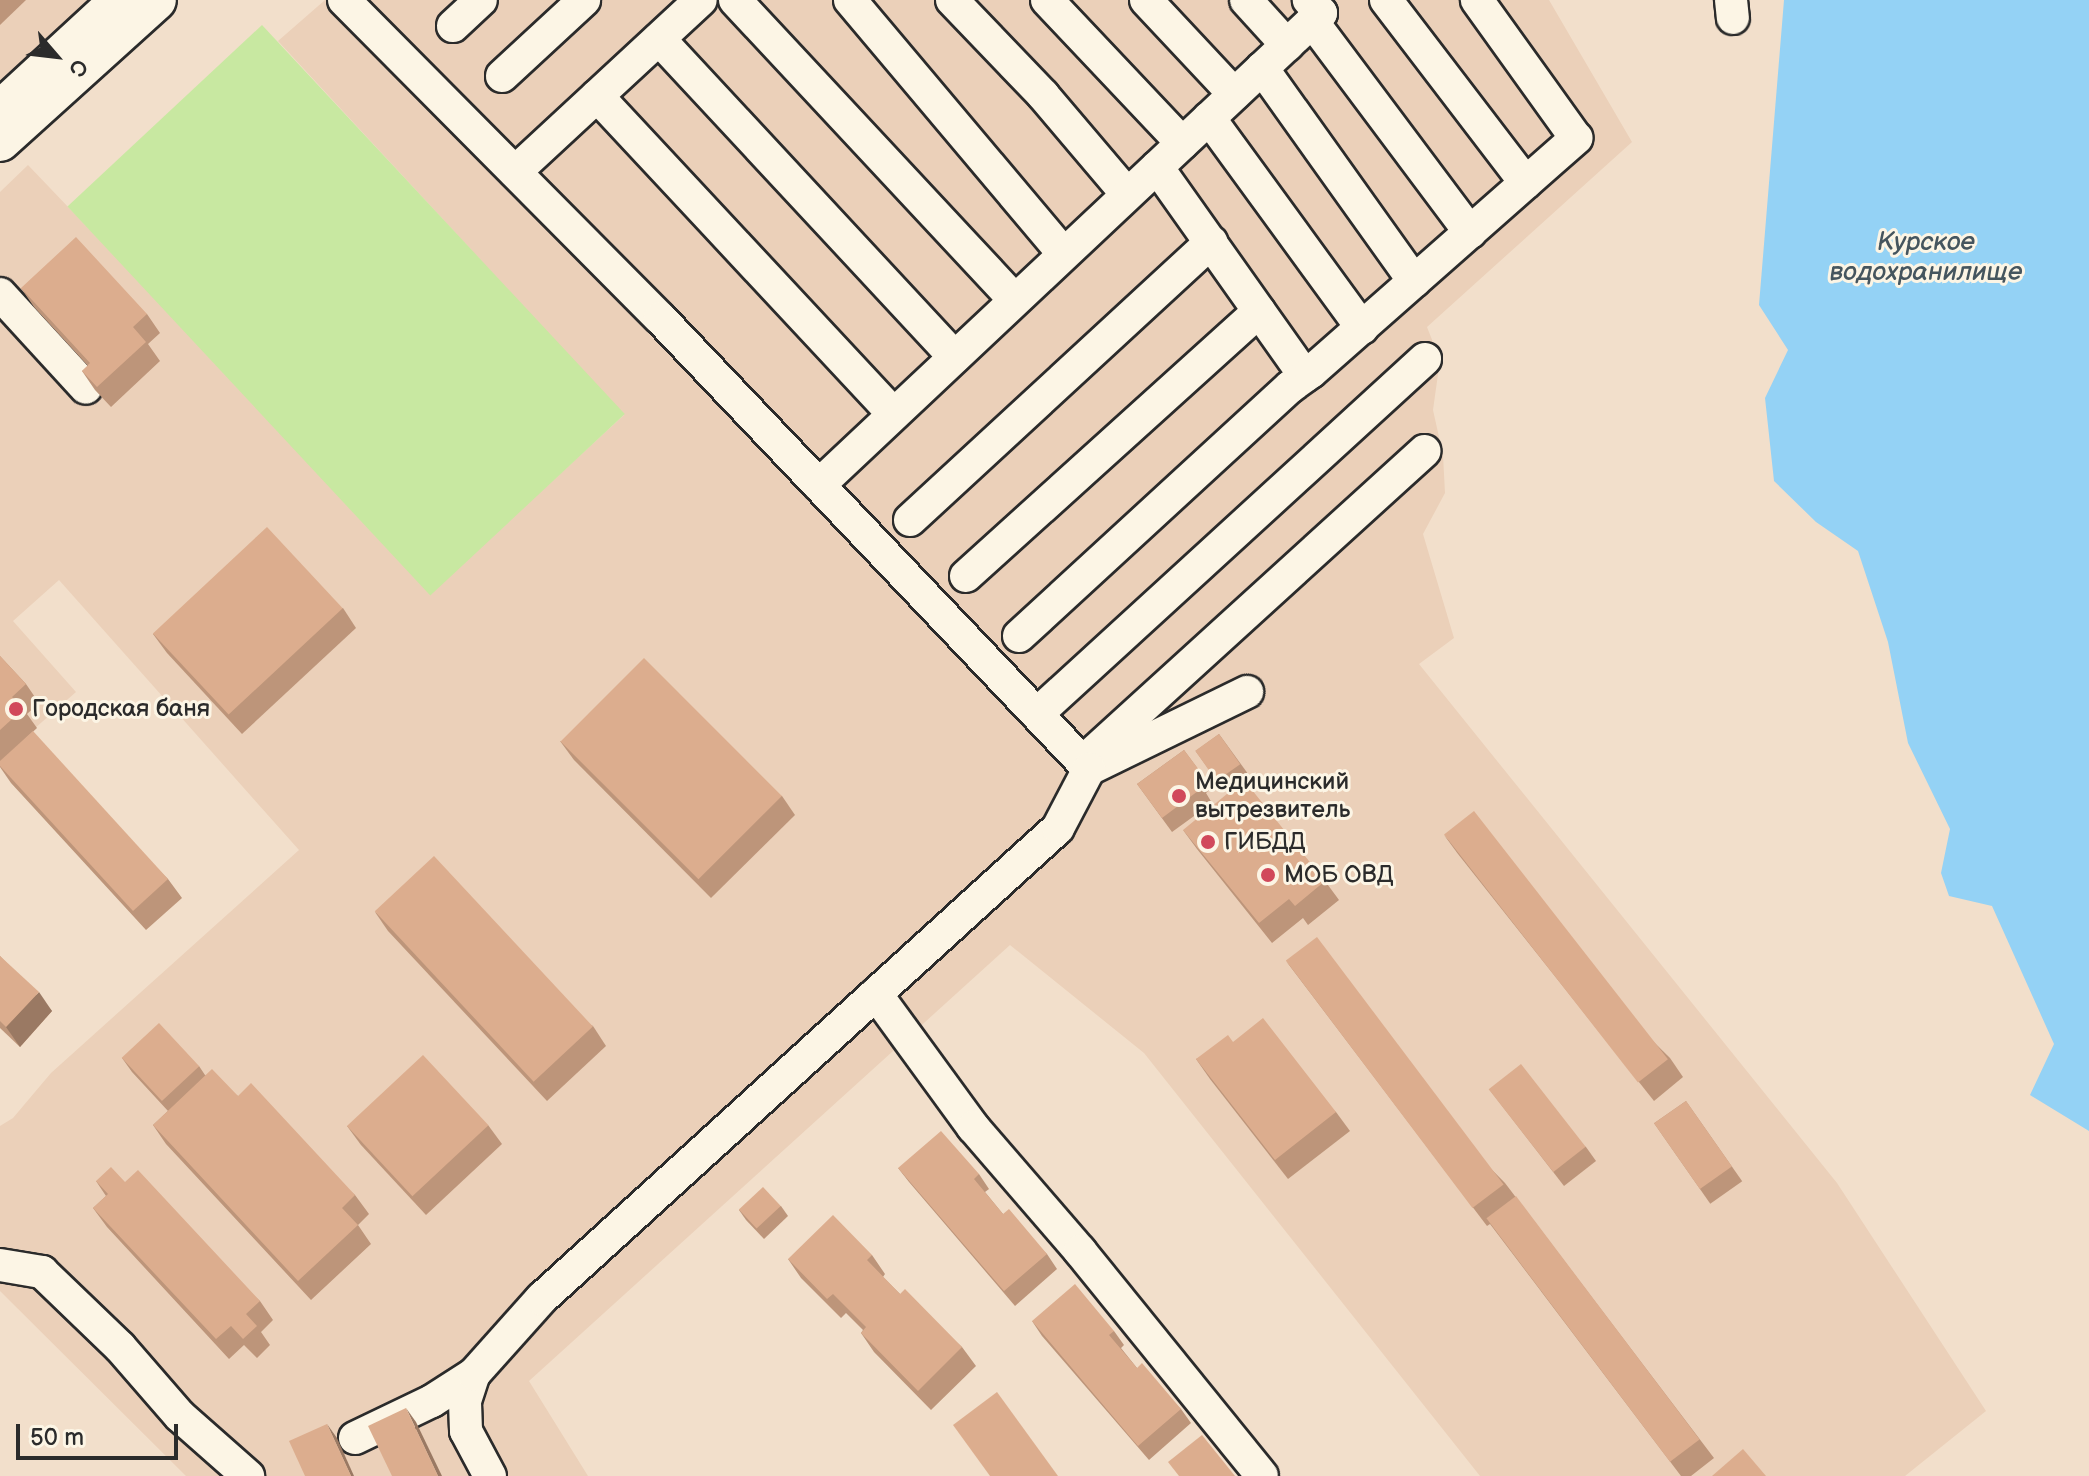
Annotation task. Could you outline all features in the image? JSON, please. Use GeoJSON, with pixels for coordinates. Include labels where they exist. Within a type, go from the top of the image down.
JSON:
{"type":"FeatureCollection","features":[{"type":"Feature","properties":{"kind":"main road"},"geometry":{"type":"LineString","coordinates":[[0,141],[156,0]]}},
{"type":"Feature","properties":{"kind":"street"},"geometry":{"type":"LineString","coordinates":[[0,106],[115,0]]}},
{"type":"Feature","properties":{"kind":"street"},"geometry":{"type":"LineString","coordinates":[[453,26],[481,0]]}},
{"type":"Feature","properties":{"kind":"street"},"geometry":{"type":"LineString","coordinates":[[502,76],[584,0]]}},
{"type":"Feature","properties":{"kind":"street"},"geometry":{"type":"LineString","coordinates":[[515,172],[701,0]]}},
{"type":"Feature","properties":{"kind":"street"},"geometry":{"type":"LineString","coordinates":[[735,0],[1015,300]]}},
{"type":"Feature","properties":{"kind":"street"},"geometry":{"type":"LineString","coordinates":[[850,0],[1064,254]]}},
{"type":"Feature","properties":{"kind":"street"},"geometry":{"type":"LineString","coordinates":[[952,0],[1043,95],[1127,194]]}},
{"type":"Feature","properties":{"kind":"street"},"geometry":{"type":"LineString","coordinates":[[1047,0],[1182,143]]}},
{"type":"Feature","properties":{"kind":"street"},"geometry":{"type":"LineString","coordinates":[[1146,0],[1234,94]]}},
{"type":"Feature","properties":{"kind":"street"},"geometry":{"type":"LineString","coordinates":[[1246,0],[1287,45]]}},
{"type":"Feature","properties":{"kind":"street"},"geometry":{"type":"LineString","coordinates":[[1386,0],[1526,183]]}},
{"type":"Feature","properties":{"kind":"street"},"geometry":{"type":"LineString","coordinates":[[1019,636],[1305,376],[1576,138],[1477,0]]}},
{"type":"Feature","properties":{"kind":"street"},"geometry":{"type":"LineString","coordinates":[[364,6],[515,172],[1086,765]]}},
{"type":"Feature","properties":{"kind":"street"},"geometry":{"type":"LineString","coordinates":[[819,485],[1287,45],[1320,8],[1470,232]]}},
{"type":"Feature","properties":{"kind":"street"},"geometry":{"type":"LineString","coordinates":[[659,39],[954,357]]}},
{"type":"Feature","properties":{"kind":"street"},"geometry":{"type":"LineString","coordinates":[[1262,68],[1414,281]]}},
{"type":"Feature","properties":{"kind":"street"},"geometry":{"type":"LineString","coordinates":[[597,96],[894,414]]}},
{"type":"Feature","properties":{"kind":"street"},"geometry":{"type":"LineString","coordinates":[[1209,118],[1362,328]]}},
{"type":"Feature","properties":{"kind":"street"},"geometry":{"type":"LineString","coordinates":[[1157,167],[1305,376]]}},
{"type":"Feature","properties":{"kind":"street"},"geometry":{"type":"LineString","coordinates":[[910,520],[1211,242]]}},
{"type":"Feature","properties":{"kind":"street"},"geometry":{"type":"LineString","coordinates":[[0,294],[86,388]]}},
{"type":"Feature","properties":{"kind":"street"},"geometry":{"type":"LineString","coordinates":[[966,576],[1259,311]]}},
{"type":"Feature","properties":{"kind":"street"},"geometry":{"type":"LineString","coordinates":[[1037,714],[1425,359]]}},
{"type":"Feature","properties":{"kind":"street"},"geometry":{"type":"LineString","coordinates":[[355,1438],[432,1401],[474,1374],[541,1299],[1058,828],[1086,765],[1424,451]]}},
{"type":"Feature","properties":{"kind":"street"},"geometry":{"type":"LineString","coordinates":[[1086,765],[1247,692]]}},
{"type":"Feature","properties":{"kind":"street"},"geometry":{"type":"LineString","coordinates":[[876,994],[973,1127],[1080,1251],[1262,1476]]}},
{"type":"Feature","properties":{"kind":"street"},"geometry":{"type":"LineString","coordinates":[[0,1265],[42,1272],[120,1347],[180,1416],[248,1476]]}},
{"type":"Feature","properties":{"kind":"street"},"geometry":{"type":"LineString","coordinates":[[474,1374],[465,1401],[466,1431],[490,1476]]}},
{"type":"Feature","properties":{"kind":"shaded area"},"geometry":{"type":"Polygon","coordinates":[[[0,0],[116,0],[0,110],[0,0]]]}},
{"type":"Feature","properties":{"kind":"shaded area"},"geometry":{"type":"Polygon","coordinates":[[[325,0],[1549,0],[1632,142],[1427,327],[1440,360],[1433,410],[1443,455],[1445,493],[1423,534],[1454,638],[1419,664],[1837,1183],[1986,1411],[1905,1476],[1480,1476],[1144,1053],[1010,945],[529,1381],[588,1476],[186,1476],[0,1291],[0,1126],[13,1118],[51,1073],[299,850],[59,580],[13,621],[76,692],[0,759],[0,192],[28,165],[434,590],[624,415],[278,41],[325,0]]]}},
{"type":"Feature","properties":{"kind":"green space"},"geometry":{"type":"Polygon","coordinates":[[[262,25],[625,414],[430,595],[67,206],[262,25]]]}},
{"type":"Feature","properties":{"kind":"water","name":"Курское водохранилище"},"geometry":{"type":"Polygon","coordinates":[[[1784,0],[2089,0],[2089,1131],[2030,1095],[2054,1044],[1992,906],[1949,896],[1941,873],[1950,829],[1908,743],[1888,642],[1858,551],[1816,522],[1774,481],[1765,398],[1788,350],[1759,305],[1784,0]]]}},
{"type":"Feature","properties":{"kind":"building"},"geometry":{"type":"Polygon","coordinates":[[[76,237],[147,314],[133,327],[146,342],[97,387],[82,371],[90,363],[21,288],[76,237]]]}},
{"type":"Feature","properties":{"kind":"building"},"geometry":{"type":"Polygon","coordinates":[[[267,527],[343,608],[229,715],[153,633],[267,527]]]}},
{"type":"Feature","properties":{"kind":"building"},"geometry":{"type":"Polygon","coordinates":[[[0,656],[26,684],[12,697],[23,709],[0,730],[0,656]]]}},
{"type":"Feature","properties":{"kind":"building"},"geometry":{"type":"Polygon","coordinates":[[[644,658],[782,796],[698,879],[561,741],[644,658]]]}},
{"type":"Feature","properties":{"kind":"building"},"geometry":{"type":"Polygon","coordinates":[[[33,731],[168,879],[133,911],[0,766],[0,761],[33,731]]]}},
{"type":"Feature","properties":{"kind":"building"},"geometry":{"type":"Polygon","coordinates":[[[1219,734],[1240,764],[1216,781],[1195,751],[1219,734]]]}},
{"type":"Feature","properties":{"kind":"building"},"geometry":{"type":"Polygon","coordinates":[[[1184,750],[1202,774],[1195,779],[1202,788],[1162,818],[1137,784],[1184,750]]]}},
{"type":"Feature","properties":{"kind":"building","name":"МОБ ОВД"},"geometry":{"type":"Polygon","coordinates":[[[1244,780],[1325,881],[1295,906],[1289,899],[1259,923],[1183,830],[1244,780]]]}},
{"type":"Feature","properties":{"kind":"building"},"geometry":{"type":"Polygon","coordinates":[[[1474,811],[1668,1059],[1638,1083],[1444,834],[1474,811]]]}},
{"type":"Feature","properties":{"kind":"building"},"geometry":{"type":"Polygon","coordinates":[[[434,856],[593,1026],[534,1082],[375,911],[434,856]]]}},
{"type":"Feature","properties":{"kind":"building"},"geometry":{"type":"Polygon","coordinates":[[[1317,937],[1504,1185],[1472,1208],[1286,960],[1317,937]]]}},
{"type":"Feature","properties":{"kind":"building"},"geometry":{"type":"Polygon","coordinates":[[[0,956],[39,992],[6,1027],[0,1021],[0,956]]]}},
{"type":"Feature","properties":{"kind":"building"},"geometry":{"type":"Polygon","coordinates":[[[1263,1018],[1336,1112],[1275,1160],[1196,1059],[1228,1035],[1233,1042],[1263,1018]]]}},
{"type":"Feature","properties":{"kind":"building"},"geometry":{"type":"Polygon","coordinates":[[[159,1023],[199,1066],[162,1101],[122,1058],[159,1023]]]}},
{"type":"Feature","properties":{"kind":"building"},"geometry":{"type":"Polygon","coordinates":[[[423,1055],[488,1125],[412,1196],[347,1126],[423,1055]]]}},
{"type":"Feature","properties":{"kind":"building"},"geometry":{"type":"Polygon","coordinates":[[[1521,1064],[1586,1147],[1553,1172],[1489,1089],[1521,1064]]]}},
{"type":"Feature","properties":{"kind":"building"},"geometry":{"type":"Polygon","coordinates":[[[212,1069],[238,1096],[251,1083],[355,1195],[342,1208],[358,1225],[298,1281],[153,1125],[212,1069]]]}},
{"type":"Feature","properties":{"kind":"building"},"geometry":{"type":"Polygon","coordinates":[[[1686,1101],[1732,1167],[1700,1189],[1654,1123],[1686,1101]]]}},
{"type":"Feature","properties":{"kind":"building"},"geometry":{"type":"Polygon","coordinates":[[[941,1131],[979,1174],[974,1179],[1003,1214],[1009,1209],[1047,1254],[1004,1291],[898,1168],[941,1131]]]}},
{"type":"Feature","properties":{"kind":"building"},"geometry":{"type":"Polygon","coordinates":[[[111,1167],[125,1182],[138,1170],[260,1301],[246,1314],[257,1326],[243,1339],[231,1326],[216,1339],[93,1208],[108,1194],[96,1181],[111,1167]]]}},
{"type":"Feature","properties":{"kind":"building"},"geometry":{"type":"Polygon","coordinates":[[[763,1187],[781,1206],[757,1229],[739,1210],[763,1187]]]}},
{"type":"Feature","properties":{"kind":"building"},"geometry":{"type":"Polygon","coordinates":[[[1516,1196],[1700,1440],[1670,1462],[1486,1218],[1516,1196]]]}},
{"type":"Feature","properties":{"kind":"building"},"geometry":{"type":"Polygon","coordinates":[[[833,1215],[872,1255],[867,1260],[900,1294],[905,1289],[962,1347],[918,1391],[861,1333],[866,1327],[833,1294],[827,1299],[788,1259],[833,1215]]]}},
{"type":"Feature","properties":{"kind":"building"},"geometry":{"type":"Polygon","coordinates":[[[1075,1284],[1114,1331],[1109,1335],[1137,1368],[1142,1363],[1181,1409],[1138,1446],[1032,1321],[1075,1284]]]}},
{"type":"Feature","properties":{"kind":"building"},"geometry":{"type":"Polygon","coordinates":[[[997,1392],[1058,1476],[990,1476],[953,1425],[997,1392]]]}},
{"type":"Feature","properties":{"kind":"building"},"geometry":{"type":"Polygon","coordinates":[[[406,1408],[438,1476],[392,1476],[368,1426],[406,1408]]]}},
{"type":"Feature","properties":{"kind":"building"},"geometry":{"type":"Polygon","coordinates":[[[327,1424],[351,1476],[305,1476],[289,1441],[327,1424]]]}},
{"type":"Feature","properties":{"kind":"building"},"geometry":{"type":"Polygon","coordinates":[[[1202,1435],[1235,1476],[1179,1476],[1168,1462],[1202,1435]]]}},
{"type":"Feature","properties":{"kind":"building"},"geometry":{"type":"Polygon","coordinates":[[[1743,1449],[1766,1476],[1712,1476],[1743,1449]]]}},
{"type":"Feature","properties":{"kind":"place","name":"Городская баня"},"geometry":{"type":"Point","coordinates":[16,709]}},
{"type":"Feature","properties":{"kind":"place","name":"Медицинский вытрезвитель"},"geometry":{"type":"Point","coordinates":[1179,796]}},
{"type":"Feature","properties":{"kind":"place","name":"ГИБДД"},"geometry":{"type":"Point","coordinates":[1208,842]}},
{"type":"Feature","properties":{"kind":"place","name":"МОБ ОВД"},"geometry":{"type":"Point","coordinates":[1268,875]}}]}
